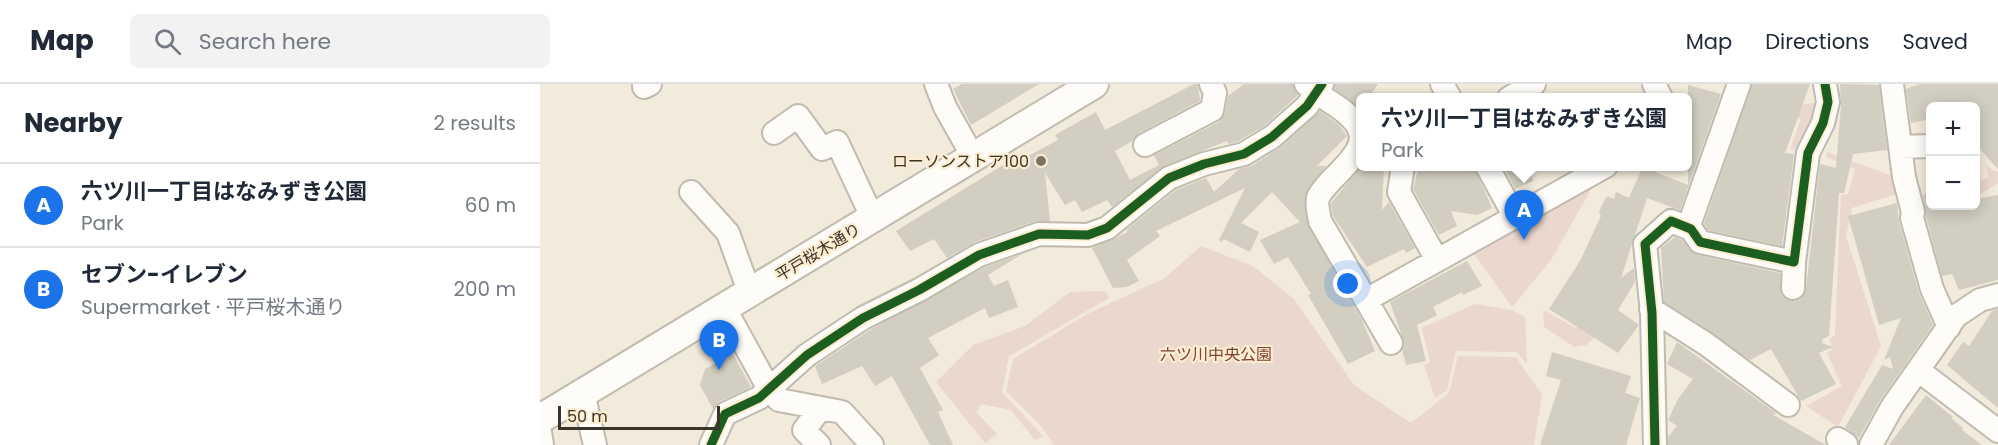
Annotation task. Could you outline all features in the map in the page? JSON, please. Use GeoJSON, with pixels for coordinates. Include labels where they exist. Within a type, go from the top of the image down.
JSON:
{"type":"FeatureCollection","features":[{"type":"Feature","properties":{"kind":"main road","name":"平戸桜木通り"},"geometry":{"type":"LineString","coordinates":[[540,419],[1095,84]]}},
{"type":"Feature","properties":{"kind":"street"},"geometry":{"type":"LineString","coordinates":[[644,84],[644,87],[650,84]]}},
{"type":"Feature","properties":{"kind":"street"},"geometry":{"type":"LineString","coordinates":[[936,84],[945,107],[973,158]]}},
{"type":"Feature","properties":{"kind":"street"},"geometry":{"type":"LineString","coordinates":[[1145,144],[1212,110],[1215,93],[1211,84]]}},
{"type":"Feature","properties":{"kind":"street"},"geometry":{"type":"LineString","coordinates":[[1518,93],[1534,84]]}},
{"type":"Feature","properties":{"kind":"street"},"geometry":{"type":"LineString","coordinates":[[1688,228],[1739,84]]}},
{"type":"Feature","properties":{"kind":"street"},"geometry":{"type":"LineString","coordinates":[[1792,288],[1808,153],[1824,123],[1828,102],[1825,84]]}},
{"type":"Feature","properties":{"kind":"street"},"geometry":{"type":"LineString","coordinates":[[1892,84],[1901,158],[1913,212],[1912,218],[1932,289],[1949,327]]}},
{"type":"Feature","properties":{"kind":"street"},"geometry":{"type":"LineString","coordinates":[[711,445],[725,414],[759,398],[807,356],[863,318],[919,290],[979,255],[1039,234],[1088,235],[1107,228],[1169,178],[1204,164],[1244,153],[1272,137],[1315,87],[1356,123]]}},
{"type":"Feature","properties":{"kind":"street"},"geometry":{"type":"LineString","coordinates":[[774,133],[798,116],[822,149],[837,142],[873,219]]}},
{"type":"Feature","properties":{"kind":"street"},"geometry":{"type":"LineString","coordinates":[[1901,158],[1926,148]]}},
{"type":"Feature","properties":{"kind":"street"},"geometry":{"type":"LineString","coordinates":[[1356,149],[1346,167],[1323,189],[1317,200],[1320,221],[1391,343]]}},
{"type":"Feature","properties":{"kind":"street"},"geometry":{"type":"LineString","coordinates":[[1402,171],[1400,192],[1437,260]]}},
{"type":"Feature","properties":{"kind":"street"},"geometry":{"type":"LineString","coordinates":[[1490,171],[1515,217]]}},
{"type":"Feature","properties":{"kind":"street"},"geometry":{"type":"LineString","coordinates":[[1366,300],[1597,171]]}},
{"type":"Feature","properties":{"kind":"street"},"geometry":{"type":"LineString","coordinates":[[691,192],[728,233],[750,294]]}},
{"type":"Feature","properties":{"kind":"street"},"geometry":{"type":"LineString","coordinates":[[1655,445],[1651,309],[1645,243],[1671,221],[1688,228],[1700,242],[1794,262]]}},
{"type":"Feature","properties":{"kind":"street"},"geometry":{"type":"LineString","coordinates":[[1871,445],[1918,370],[1956,316],[1980,300],[1998,295]]}},
{"type":"Feature","properties":{"kind":"street"},"geometry":{"type":"LineString","coordinates":[[725,309],[769,389],[779,400],[842,412],[872,445]]}},
{"type":"Feature","properties":{"kind":"street"},"geometry":{"type":"LineString","coordinates":[[1651,309],[1706,344],[1788,405]]}},
{"type":"Feature","properties":{"kind":"street"},"geometry":{"type":"LineString","coordinates":[[1918,370],[1998,431]]}},
{"type":"Feature","properties":{"kind":"street"},"geometry":{"type":"LineString","coordinates":[[584,393],[595,445]]}},
{"type":"Feature","properties":{"kind":"street"},"geometry":{"type":"LineString","coordinates":[[819,445],[804,430],[821,408]]}},
{"type":"Feature","properties":{"kind":"street"},"geometry":{"type":"LineString","coordinates":[[540,432],[542,445]]}},
{"type":"Feature","properties":{"kind":"green space"},"geometry":{"type":"Polygon","coordinates":[[[1748,93],[1784,101],[1800,111],[1802,105],[1823,101],[1803,136],[1800,150],[1790,149],[1801,119],[1747,96],[1748,93]]]}},
{"type":"Feature","properties":{"kind":"green space"},"geometry":{"type":"Polygon","coordinates":[[[1827,152],[1898,178],[1903,192],[1852,208],[1846,236],[1881,346],[1838,427],[1806,406],[1842,386],[1827,353],[1833,349],[1829,340],[1835,335],[1841,195],[1848,194],[1855,169],[1826,157],[1827,152]]]}},
{"type":"Feature","properties":{"kind":"green space"},"geometry":{"type":"Polygon","coordinates":[[[1986,165],[1995,172],[1998,171],[1998,183],[1980,194],[1980,181],[1989,178],[1986,165]]]}},
{"type":"Feature","properties":{"kind":"green space"},"geometry":{"type":"Polygon","coordinates":[[[1587,185],[1591,189],[1551,260],[1512,307],[1470,248],[1587,185]]]}},
{"type":"Feature","properties":{"kind":"green space","name":"六ツ川中央公園"},"geometry":{"type":"Polygon","coordinates":[[[1201,246],[1253,266],[1294,299],[1354,385],[1411,423],[1449,393],[1458,356],[1516,357],[1542,395],[1534,445],[1054,445],[1042,427],[1006,391],[1013,359],[1087,314],[1165,278],[1201,246]]]}},
{"type":"Feature","properties":{"kind":"green space"},"geometry":{"type":"Polygon","coordinates":[[[1105,291],[1109,298],[1009,356],[1002,392],[1043,436],[1035,440],[1011,410],[981,404],[976,412],[997,434],[985,443],[936,382],[973,345],[1025,326],[1070,292],[1105,291]]]}},
{"type":"Feature","properties":{"kind":"green space"},"geometry":{"type":"Polygon","coordinates":[[[1595,297],[1598,335],[1586,345],[1574,347],[1544,327],[1543,310],[1576,328],[1595,297]]]}},
{"type":"Feature","properties":{"kind":"green space"},"geometry":{"type":"Polygon","coordinates":[[[1475,304],[1512,310],[1525,317],[1527,364],[1517,352],[1456,351],[1447,390],[1435,398],[1424,365],[1430,362],[1422,328],[1475,304]]]}},
{"type":"Feature","properties":{"kind":"building"},"geometry":{"type":"Polygon","coordinates":[[[962,84],[1039,84],[971,125],[953,89],[962,84]]]}},
{"type":"Feature","properties":{"kind":"building"},"geometry":{"type":"Polygon","coordinates":[[[1198,84],[1200,101],[1139,133],[1132,141],[1115,151],[1130,180],[1159,165],[1154,155],[1219,122],[1225,113],[1228,96],[1244,84],[1293,84],[1298,95],[1264,126],[1239,141],[1228,144],[1227,141],[1164,166],[1112,207],[1107,200],[1082,212],[1075,200],[1065,205],[1045,173],[1050,221],[1035,221],[975,242],[947,258],[934,239],[910,251],[896,231],[1013,159],[1015,163],[1058,140],[1055,135],[1096,112],[1105,130],[1198,84]]]}},
{"type":"Feature","properties":{"kind":"building"},"geometry":{"type":"Polygon","coordinates":[[[1335,84],[1378,84],[1372,93],[1356,93],[1356,105],[1334,88],[1335,84]]]}},
{"type":"Feature","properties":{"kind":"building"},"geometry":{"type":"Polygon","coordinates":[[[1752,84],[1810,84],[1785,153],[1794,154],[1782,246],[1708,230],[1704,224],[1752,84]]]}},
{"type":"Feature","properties":{"kind":"building"},"geometry":{"type":"Polygon","coordinates":[[[1840,84],[1879,85],[1887,150],[1853,154],[1844,193],[1839,193],[1829,336],[1823,339],[1822,343],[1833,347],[1819,353],[1836,384],[1801,401],[1771,349],[1750,360],[1664,302],[1661,248],[1675,237],[1682,240],[1697,255],[1780,273],[1781,295],[1792,301],[1800,300],[1806,289],[1820,164],[1836,168],[1841,105],[1840,84]]]}},
{"type":"Feature","properties":{"kind":"building"},"geometry":{"type":"Polygon","coordinates":[[[1920,84],[1998,84],[1998,169],[1980,149],[1980,102],[1926,102],[1926,120],[1911,123],[1906,89],[1920,84]]]}},
{"type":"Feature","properties":{"kind":"building"},"geometry":{"type":"Polygon","coordinates":[[[1688,85],[1721,94],[1680,210],[1647,198],[1621,278],[1634,268],[1635,282],[1618,310],[1639,325],[1618,353],[1549,309],[1580,261],[1601,216],[1599,211],[1607,196],[1614,199],[1616,192],[1629,198],[1641,171],[1655,171],[1688,185],[1688,171],[1692,171],[1692,93],[1688,93],[1688,85]]]}},
{"type":"Feature","properties":{"kind":"building"},"geometry":{"type":"Polygon","coordinates":[[[1320,111],[1339,125],[1347,136],[1317,166],[1326,166],[1305,195],[1307,223],[1361,318],[1375,351],[1348,364],[1308,295],[1311,294],[1288,257],[1274,264],[1260,240],[1300,222],[1272,192],[1241,223],[1259,232],[1250,252],[1224,239],[1221,242],[1219,240],[1245,188],[1156,231],[1160,236],[1127,260],[1139,281],[1127,287],[1113,288],[1092,248],[1128,232],[1126,230],[1176,190],[1206,178],[1214,192],[1239,169],[1251,166],[1281,147],[1320,111]]]}},
{"type":"Feature","properties":{"kind":"building"},"geometry":{"type":"Polygon","coordinates":[[[1358,171],[1384,171],[1382,210],[1389,202],[1415,248],[1406,253],[1404,249],[1367,267],[1333,216],[1331,203],[1358,171]]]}},
{"type":"Feature","properties":{"kind":"building"},"geometry":{"type":"Polygon","coordinates":[[[1418,171],[1476,171],[1492,208],[1477,215],[1451,211],[1457,226],[1439,235],[1413,189],[1418,171]]]}},
{"type":"Feature","properties":{"kind":"building"},"geometry":{"type":"Polygon","coordinates":[[[1506,171],[1532,171],[1533,181],[1515,189],[1506,171]]]}},
{"type":"Feature","properties":{"kind":"building"},"geometry":{"type":"Polygon","coordinates":[[[1926,194],[1926,210],[1980,210],[1980,198],[1998,195],[1998,280],[1959,290],[1952,274],[1942,276],[1926,217],[1923,195],[1926,194]]]}},
{"type":"Feature","properties":{"kind":"building"},"geometry":{"type":"Polygon","coordinates":[[[1897,203],[1899,222],[1919,293],[1933,325],[1881,399],[1859,438],[1845,427],[1882,365],[1893,369],[1890,357],[1884,360],[1901,318],[1879,325],[1848,216],[1897,203]]]}},
{"type":"Feature","properties":{"kind":"building"},"geometry":{"type":"Polygon","coordinates":[[[1022,254],[988,275],[994,286],[1008,280],[1018,307],[989,318],[985,308],[928,338],[939,355],[920,368],[943,410],[938,412],[953,445],[930,445],[892,376],[875,386],[862,366],[822,384],[815,366],[870,330],[985,267],[1022,254]]]}},
{"type":"Feature","properties":{"kind":"building"},"geometry":{"type":"Polygon","coordinates":[[[1467,261],[1482,286],[1463,295],[1462,292],[1433,307],[1437,315],[1417,325],[1426,361],[1406,365],[1402,350],[1404,342],[1390,302],[1467,261]]]}},
{"type":"Feature","properties":{"kind":"building"},"geometry":{"type":"Polygon","coordinates":[[[1998,309],[1998,408],[1947,365],[1963,342],[1969,346],[1992,311],[1998,309]]]}},
{"type":"Feature","properties":{"kind":"building"},"geometry":{"type":"Polygon","coordinates":[[[1677,342],[1776,413],[1773,415],[1826,445],[1668,445],[1668,437],[1677,426],[1668,420],[1678,399],[1693,379],[1667,364],[1677,342]]]}},
{"type":"Feature","properties":{"kind":"building"},"geometry":{"type":"Polygon","coordinates":[[[1552,352],[1631,376],[1625,393],[1640,398],[1626,445],[1540,445],[1561,380],[1546,376],[1552,352]]]}},
{"type":"Feature","properties":{"kind":"building"},"geometry":{"type":"Polygon","coordinates":[[[733,354],[751,387],[719,402],[713,409],[700,385],[705,369],[733,354]]]}},
{"type":"Feature","properties":{"kind":"building"},"geometry":{"type":"Polygon","coordinates":[[[1926,395],[1953,417],[1951,418],[1963,428],[1962,430],[1982,445],[1889,445],[1926,395]]]}},
{"type":"Feature","properties":{"kind":"cycle path"},"geometry":{"type":"LineString","coordinates":[[711,445],[725,414],[759,398],[807,355],[863,318],[919,290],[979,255],[1039,234],[1088,235],[1107,228],[1169,178],[1204,164],[1244,154],[1272,137],[1307,106],[1322,84]]}},
{"type":"Feature","properties":{"kind":"cycle path"},"geometry":{"type":"LineString","coordinates":[[1655,445],[1652,313],[1645,244],[1671,221],[1691,229],[1700,242],[1794,262],[1808,153],[1823,123],[1828,102],[1825,84]]}},
{"type":"Feature","properties":{"kind":"place","name":"ローソンストア100"},"geometry":{"type":"Point","coordinates":[1041,161]}},
{"type":"Feature","properties":{"kind":"place","name":"六ツ川一丁目はなみずき公園"},"geometry":{"type":"Point","coordinates":[1524,240]}},
{"type":"Feature","properties":{"kind":"place","name":"セブン-イレブン"},"geometry":{"type":"Point","coordinates":[719,370]}}]}
